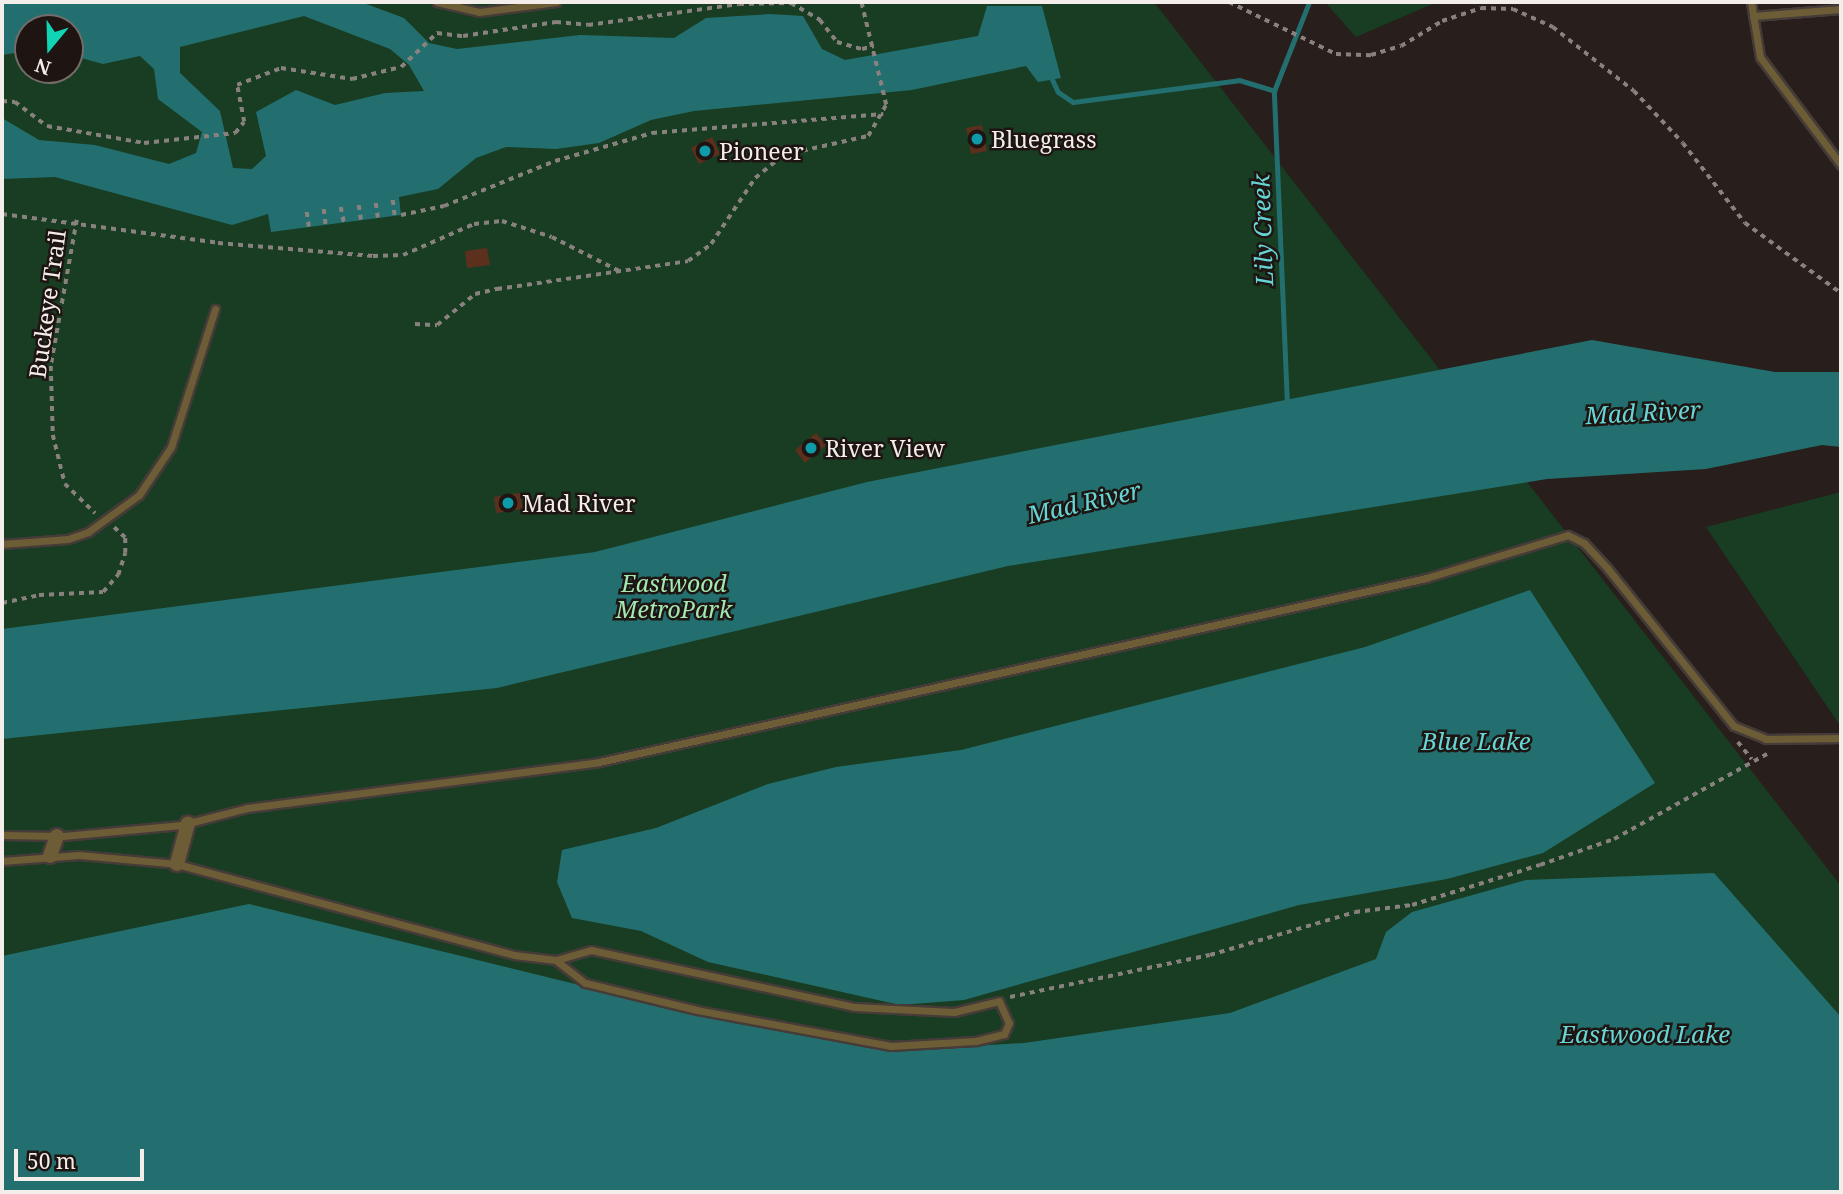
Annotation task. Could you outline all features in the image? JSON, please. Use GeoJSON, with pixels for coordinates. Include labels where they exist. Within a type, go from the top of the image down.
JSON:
{"type":"FeatureCollection","features":[{"type":"Feature","properties":{"kind":"street"},"geometry":{"type":"LineString","coordinates":[[177,864],[188,823]]}},
{"type":"Feature","properties":{"kind":"street"},"geometry":{"type":"LineString","coordinates":[[50,856],[57,836]]}},
{"type":"Feature","properties":{"kind":"lane"},"geometry":{"type":"LineString","coordinates":[[437,2],[479,12],[556,2]]}},
{"type":"Feature","properties":{"kind":"lane"},"geometry":{"type":"LineString","coordinates":[[1751,2],[1760,57],[1841,165]]}},
{"type":"Feature","properties":{"kind":"lane"},"geometry":{"type":"LineString","coordinates":[[1753,16],[1841,9]]}},
{"type":"Feature","properties":{"kind":"lane"},"geometry":{"type":"LineString","coordinates":[[2,544],[68,540],[107,522],[139,495],[171,447],[215,309]]}},
{"type":"Feature","properties":{"kind":"lane"},"geometry":{"type":"LineString","coordinates":[[2,835],[57,836],[188,823],[247,808],[599,762],[1426,578],[1568,535],[1584,543],[1608,569],[1734,726],[1756,738],[1841,737]]}},
{"type":"Feature","properties":{"kind":"lane"},"geometry":{"type":"LineString","coordinates":[[2,862],[50,856],[177,864],[514,955],[556,960],[591,950],[855,1007],[954,1012],[999,1001],[1009,1023],[1004,1034],[891,1046],[585,983],[556,960]]}},
{"type":"Feature","properties":{"kind":"path"},"geometry":{"type":"LineString","coordinates":[[415,324],[437,325],[475,294],[621,272],[701,254],[768,166],[799,148],[858,142],[883,114],[886,105],[861,2]]}},
{"type":"Feature","properties":{"kind":"path"},"geometry":{"type":"LineString","coordinates":[[1229,2],[1263,22],[1336,54],[1371,55],[1391,49],[1481,8],[1513,9],[1553,27],[1634,91],[1683,143],[1745,223],[1841,293]]}},
{"type":"Feature","properties":{"kind":"path"},"geometry":{"type":"LineString","coordinates":[[2,101],[15,102],[47,126],[144,143],[234,133],[244,122],[237,85],[281,68],[352,79],[401,67],[429,37],[791,4],[820,20],[837,42],[862,50],[874,48]]}},
{"type":"Feature","properties":{"kind":"path"},"geometry":{"type":"LineString","coordinates":[[393,200],[398,216],[444,206],[555,161],[652,133],[883,114]]}},
{"type":"Feature","properties":{"kind":"path"},"geometry":{"type":"LineString","coordinates":[[376,203],[379,218]]}},
{"type":"Feature","properties":{"kind":"path"},"geometry":{"type":"LineString","coordinates":[[359,205],[360,220]]}},
{"type":"Feature","properties":{"kind":"path"},"geometry":{"type":"LineString","coordinates":[[341,207],[344,223]]}},
{"type":"Feature","properties":{"kind":"path"},"geometry":{"type":"LineString","coordinates":[[324,209],[326,225]]}},
{"type":"Feature","properties":{"kind":"path"},"geometry":{"type":"LineString","coordinates":[[307,212],[309,227]]}},
{"type":"Feature","properties":{"kind":"path"},"geometry":{"type":"LineString","coordinates":[[2,214],[77,220],[218,243],[373,256],[403,255],[474,224],[502,221],[552,237],[621,272]]}},
{"type":"Feature","properties":{"kind":"path","name":"Buckeye Trail"},"geometry":{"type":"LineString","coordinates":[[2,603],[103,592],[118,575],[125,554],[125,538],[65,484],[53,435],[51,366],[77,220]]}},
{"type":"Feature","properties":{"kind":"path"},"geometry":{"type":"LineString","coordinates":[[1735,738],[1752,759]]}},
{"type":"Feature","properties":{"kind":"path"},"geometry":{"type":"LineString","coordinates":[[999,1001],[1032,989],[1210,955],[1355,912],[1412,905],[1540,865],[1614,839],[1752,759],[1795,739]]}},
{"type":"Feature","properties":{"kind":"green space","name":"Eastwood MetroPark"},"geometry":{"type":"Polygon","coordinates":[[[2,2],[1154,2],[1841,886],[1841,1192],[2,1192],[2,2]]]}},
{"type":"Feature","properties":{"kind":"green space"},"geometry":{"type":"Polygon","coordinates":[[[1325,2],[1437,2],[1356,37],[1325,2]]]}},
{"type":"Feature","properties":{"kind":"green space"},"geometry":{"type":"Polygon","coordinates":[[[1841,492],[1841,727],[1706,527],[1841,492]]]}},
{"type":"Feature","properties":{"kind":"water"},"geometry":{"type":"Polygon","coordinates":[[[2,2],[361,2],[404,18],[429,43],[457,49],[580,35],[674,38],[706,18],[770,14],[803,16],[822,49],[845,60],[978,36],[987,6],[1042,6],[1061,78],[1038,82],[1026,66],[912,90],[694,111],[651,120],[599,143],[556,149],[506,147],[476,158],[438,189],[399,197],[401,215],[271,232],[268,214],[232,225],[55,177],[2,179],[2,118],[39,140],[95,145],[169,164],[196,153],[202,132],[158,99],[154,69],[140,56],[103,64],[84,59],[84,14],[14,14],[14,53],[2,55],[2,2]],[[304,16],[180,47],[180,73],[220,111],[233,168],[252,169],[266,156],[256,112],[296,90],[335,105],[385,93],[424,91],[409,65],[390,49],[304,16]]]}},
{"type":"Feature","properties":{"kind":"water"},"geometry":{"type":"Polygon","coordinates":[[[1592,340],[1775,372],[1841,372],[1841,447],[1822,445],[1706,469],[1547,479],[1008,566],[497,688],[2,739],[2,629],[595,552],[867,482],[1592,340]]]}},
{"type":"Feature","properties":{"kind":"water","name":"Blue Lake"},"geometry":{"type":"Polygon","coordinates":[[[1530,590],[1655,783],[1543,853],[1447,879],[1299,905],[964,1000],[900,1005],[708,962],[641,931],[572,918],[557,882],[562,850],[656,828],[768,784],[836,767],[961,750],[1365,647],[1530,590]]]}},
{"type":"Feature","properties":{"kind":"water","name":"Eastwood Lake"},"geometry":{"type":"Polygon","coordinates":[[[1714,873],[1841,1017],[1841,1192],[2,1192],[2,956],[249,904],[734,1023],[892,1051],[1024,1043],[1230,1013],[1376,959],[1386,932],[1412,912],[1526,880],[1714,873]]]}},
{"type":"Feature","properties":{"kind":"building","name":"Bluegrass"},"geometry":{"type":"Polygon","coordinates":[[[982,125],[987,151],[971,154],[966,128],[982,125]]]}},
{"type":"Feature","properties":{"kind":"building","name":"Pioneer"},"geometry":{"type":"Polygon","coordinates":[[[712,137],[720,154],[699,164],[691,148],[712,137]]]}},
{"type":"Feature","properties":{"kind":"building"},"geometry":{"type":"Polygon","coordinates":[[[487,248],[490,265],[467,268],[465,251],[487,248]]]}},
{"type":"Feature","properties":{"kind":"building","name":"River View"},"geometry":{"type":"Polygon","coordinates":[[[816,433],[826,445],[805,463],[795,450],[816,433]]]}},
{"type":"Feature","properties":{"kind":"building","name":"Mad River"},"geometry":{"type":"Polygon","coordinates":[[[520,493],[523,509],[496,513],[494,497],[520,493]]]}},
{"type":"Feature","properties":{"kind":"waterway","name":"Lily Creek"},"geometry":{"type":"LineString","coordinates":[[1287,405],[1274,91],[1309,2]]}},
{"type":"Feature","properties":{"kind":"waterway"},"geometry":{"type":"LineString","coordinates":[[1049,73],[1058,92],[1073,102],[1239,80],[1274,91]]}},
{"type":"Feature","properties":{"kind":"place","name":"Bluegrass"},"geometry":{"type":"Point","coordinates":[977,139]}},
{"type":"Feature","properties":{"kind":"place","name":"Pioneer"},"geometry":{"type":"Point","coordinates":[705,151]}},
{"type":"Feature","properties":{"kind":"place","name":"River View"},"geometry":{"type":"Point","coordinates":[811,448]}},
{"type":"Feature","properties":{"kind":"place","name":"Mad River"},"geometry":{"type":"Point","coordinates":[508,503]}}]}
